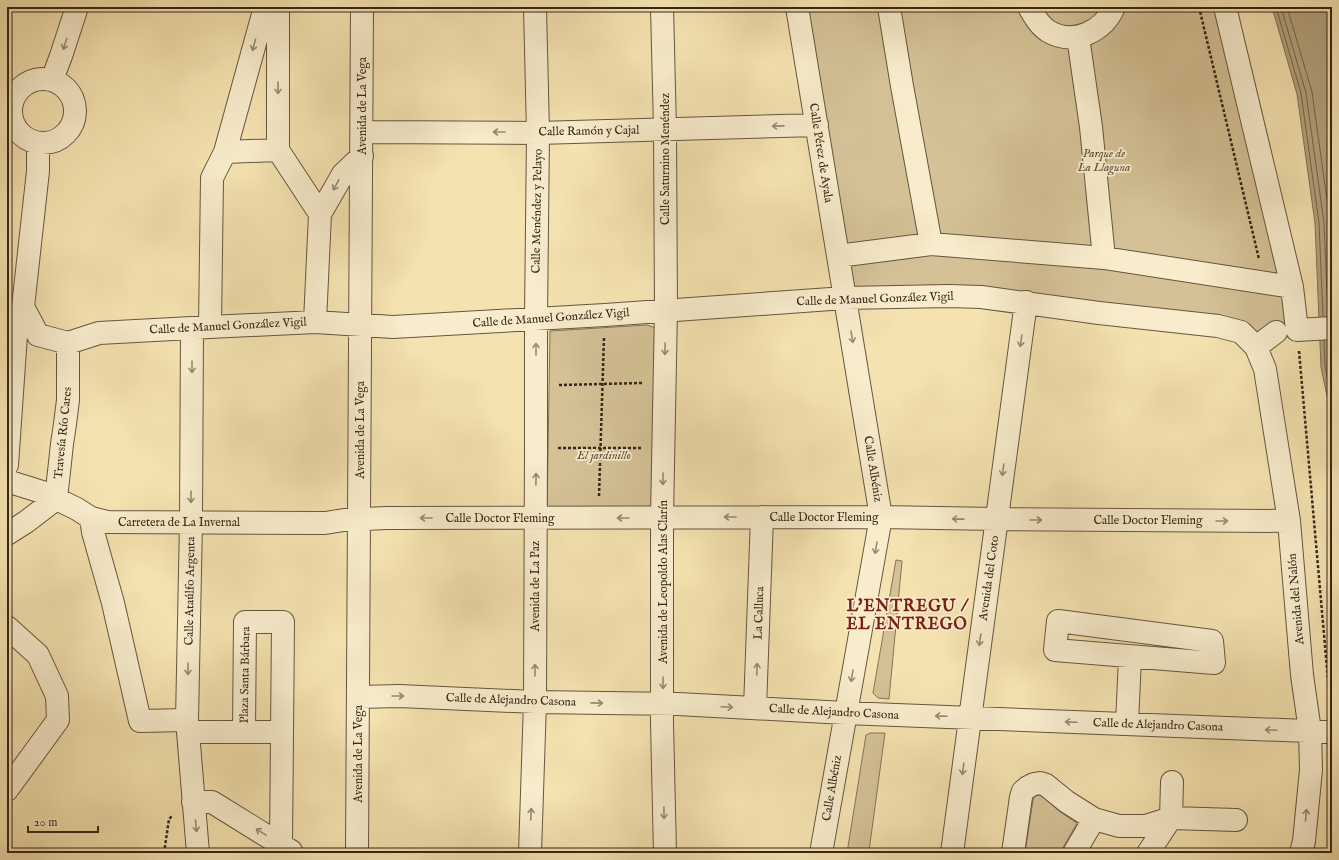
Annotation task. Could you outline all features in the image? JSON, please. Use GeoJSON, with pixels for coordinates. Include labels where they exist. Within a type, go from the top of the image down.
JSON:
{"type":"FeatureCollection","features":[{"type":"Feature","properties":{"kind":"street"},"geometry":{"type":"LineString","coordinates":[[52,80],[77,7]]}},
{"type":"Feature","properties":{"kind":"street","name":"Calle Ataúlfo Argenta"},"geometry":{"type":"LineString","coordinates":[[198,853],[187,726],[191,522],[201,327],[212,178],[225,152],[265,7]]}},
{"type":"Feature","properties":{"kind":"street"},"geometry":{"type":"LineString","coordinates":[[278,7],[278,150],[320,214]]}},
{"type":"Feature","properties":{"kind":"street","name":"Avenida de La Vega"},"geometry":{"type":"LineString","coordinates":[[357,853],[362,7]]}},
{"type":"Feature","properties":{"kind":"street","name":"Calle Menéndez y Pelayo"},"geometry":{"type":"LineString","coordinates":[[535,7],[538,133],[536,319]]}},
{"type":"Feature","properties":{"kind":"street","name":"Calle Saturnino Menéndez"},"geometry":{"type":"LineString","coordinates":[[662,7],[665,129],[666,310]]}},
{"type":"Feature","properties":{"kind":"street","name":"Calle Pérez de Ayala"},"geometry":{"type":"LineString","coordinates":[[797,7],[845,298]]}},
{"type":"Feature","properties":{"kind":"street"},"geometry":{"type":"LineString","coordinates":[[889,7],[931,244]]}},
{"type":"Feature","properties":{"kind":"street"},"geometry":{"type":"LineString","coordinates":[[1029,7],[1036,21],[1048,31],[1063,36],[1078,37],[1093,32],[1106,22],[1114,7]]}},
{"type":"Feature","properties":{"kind":"street"},"geometry":{"type":"LineString","coordinates":[[1225,7],[1292,287],[1286,331]]}},
{"type":"Feature","properties":{"kind":"street"},"geometry":{"type":"LineString","coordinates":[[1078,37],[1091,127],[1104,258]]}},
{"type":"Feature","properties":{"kind":"street"},"geometry":{"type":"LineString","coordinates":[[39,79],[52,80],[62,86],[71,95],[75,107],[74,120],[68,131],[58,140],[46,143],[34,142],[23,136],[14,127],[9,115],[12,102],[18,91],[27,83],[39,79]]}},
{"type":"Feature","properties":{"kind":"street","name":"Calle Ramón y Cajal"},"geometry":{"type":"LineString","coordinates":[[362,132],[538,133],[817,125]]}},
{"type":"Feature","properties":{"kind":"street"},"geometry":{"type":"LineString","coordinates":[[7,465],[16,336],[23,307],[38,170],[38,143]]}},
{"type":"Feature","properties":{"kind":"street"},"geometry":{"type":"LineString","coordinates":[[225,152],[278,150]]}},
{"type":"Feature","properties":{"kind":"street"},"geometry":{"type":"LineString","coordinates":[[315,322],[320,214],[343,174],[362,156]]}},
{"type":"Feature","properties":{"kind":"street"},"geometry":{"type":"LineString","coordinates":[[838,256],[931,244],[1104,258],[1292,287]]}},
{"type":"Feature","properties":{"kind":"street","name":"Calle de Manuel González Vigil"},"geometry":{"type":"LineString","coordinates":[[68,343],[99,333],[201,327],[315,322],[393,327],[605,315],[845,298],[949,296],[981,297],[1026,302],[1099,313],[1218,326],[1241,332],[1256,347]]}},
{"type":"Feature","properties":{"kind":"street","name":"Calle Albéniz"},"geometry":{"type":"LineString","coordinates":[[821,853],[881,517],[845,298]]}},
{"type":"Feature","properties":{"kind":"street","name":"Avenida del Coto"},"geometry":{"type":"LineString","coordinates":[[952,853],[1026,302]]}},
{"type":"Feature","properties":{"kind":"street"},"geometry":{"type":"LineString","coordinates":[[23,307],[38,335],[68,343]]}},
{"type":"Feature","properties":{"kind":"street","name":"Avenida de Leopoldo Alas Clarín"},"geometry":{"type":"LineString","coordinates":[[665,853],[662,723],[662,518],[666,310]]}},
{"type":"Feature","properties":{"kind":"street","name":"Avenida de La Paz"},"geometry":{"type":"LineString","coordinates":[[530,853],[534,702],[536,319]]}},
{"type":"Feature","properties":{"kind":"street"},"geometry":{"type":"LineString","coordinates":[[1256,347],[1286,331],[1332,328]]}},
{"type":"Feature","properties":{"kind":"street","name":"Travesía Río Cares"},"geometry":{"type":"LineString","coordinates":[[56,499],[68,400],[68,343]]}},
{"type":"Feature","properties":{"kind":"street","name":"Avenida del Nalón"},"geometry":{"type":"LineString","coordinates":[[1256,347],[1264,369],[1289,521],[1302,675],[1310,731],[1311,770],[1304,841],[1301,853]]}},
{"type":"Feature","properties":{"kind":"street","name":"Carretera de La Invernal"},"geometry":{"type":"LineString","coordinates":[[7,481],[42,492],[77,509],[91,518],[107,522],[324,523],[359,518]]}},
{"type":"Feature","properties":{"kind":"street"},"geometry":{"type":"LineString","coordinates":[[7,534],[26,522],[56,499]]}},
{"type":"Feature","properties":{"kind":"street","name":"La Calluca"},"geometry":{"type":"LineString","coordinates":[[755,708],[762,517]]}},
{"type":"Feature","properties":{"kind":"street","name":"Calle Doctor Fleming"},"geometry":{"type":"LineString","coordinates":[[359,518],[881,517],[1289,521]]}},
{"type":"Feature","properties":{"kind":"street","name":"Plaza Santa Bárbara"},"geometry":{"type":"LineString","coordinates":[[91,518],[92,532],[113,603],[140,721],[244,731],[282,732]]}},
{"type":"Feature","properties":{"kind":"street"},"geometry":{"type":"LineString","coordinates":[[1058,620],[1212,641],[1214,663],[1145,658],[1130,657],[1055,650],[1058,620]]}},
{"type":"Feature","properties":{"kind":"street","name":"Plaza Santa Bárbara"},"geometry":{"type":"LineString","coordinates":[[244,731],[245,622],[283,622],[282,732],[288,849]]}},
{"type":"Feature","properties":{"kind":"street"},"geometry":{"type":"LineString","coordinates":[[7,627],[38,655],[57,696],[58,720],[7,790]]}},
{"type":"Feature","properties":{"kind":"street"},"geometry":{"type":"LineString","coordinates":[[1127,724],[1130,657]]}},
{"type":"Feature","properties":{"kind":"street","name":"Calle de Alejandro Casona"},"geometry":{"type":"LineString","coordinates":[[359,697],[399,696],[534,702],[663,704],[845,713],[1332,732]]}},
{"type":"Feature","properties":{"kind":"street"},"geometry":{"type":"LineString","coordinates":[[1148,853],[1171,818],[1172,782]]}},
{"type":"Feature","properties":{"kind":"street"},"geometry":{"type":"LineString","coordinates":[[1013,853],[1023,791],[1034,784],[1040,783],[1046,785],[1067,802],[1094,819],[1119,826],[1146,826],[1171,818],[1236,820]]}},
{"type":"Feature","properties":{"kind":"street","name":"Plaza Santa Bárbara"},"geometry":{"type":"LineString","coordinates":[[194,802],[212,802],[288,849]]}},
{"type":"Feature","properties":{"kind":"street"},"geometry":{"type":"LineString","coordinates":[[1074,853],[1094,819]]}},
{"type":"Feature","properties":{"kind":"path"},"geometry":{"type":"LineString","coordinates":[[1199,7],[1265,283]]}},
{"type":"Feature","properties":{"kind":"path"},"geometry":{"type":"LineString","coordinates":[[599,518],[605,315]]}},
{"type":"Feature","properties":{"kind":"path"},"geometry":{"type":"LineString","coordinates":[[1286,331],[1330,698]]}},
{"type":"Feature","properties":{"kind":"path"},"geometry":{"type":"LineString","coordinates":[[536,385],[664,383]]}},
{"type":"Feature","properties":{"kind":"path"},"geometry":{"type":"LineString","coordinates":[[536,447],[664,447]]}},
{"type":"Feature","properties":{"kind":"green space","name":"Parque de La Llaguna"},"geometry":{"type":"Polygon","coordinates":[[[797,7],[1225,7],[1297,330],[1276,332],[1256,347],[1241,332],[1099,313],[845,298],[797,7]]]}},
{"type":"Feature","properties":{"kind":"green space","name":"El jardinillo"},"geometry":{"type":"Polygon","coordinates":[[[647,325],[656,328],[655,508],[547,513],[550,331],[647,325]]]}},
{"type":"Feature","properties":{"kind":"green space"},"geometry":{"type":"Polygon","coordinates":[[[896,560],[902,561],[889,699],[878,698],[873,693],[896,560]]]}},
{"type":"Feature","properties":{"kind":"green space"},"geometry":{"type":"Polygon","coordinates":[[[870,733],[885,733],[869,851],[847,853],[866,735],[870,733]]]}},
{"type":"Feature","properties":{"kind":"green space"},"geometry":{"type":"Polygon","coordinates":[[[1039,795],[1077,823],[1060,853],[1025,853],[1033,800],[1035,796],[1039,795]]]}},
{"type":"Feature","properties":{"kind":"water"},"geometry":{"type":"Polygon","coordinates":[[[1272,7],[1332,7],[1332,420],[1321,367],[1315,223],[1297,94],[1272,7]]]}},
{"type":"Feature","properties":{"kind":"district","name":"L'ENTREGU / EL ENTREGO"},"geometry":{"type":"Point","coordinates":[907,616]}}]}
